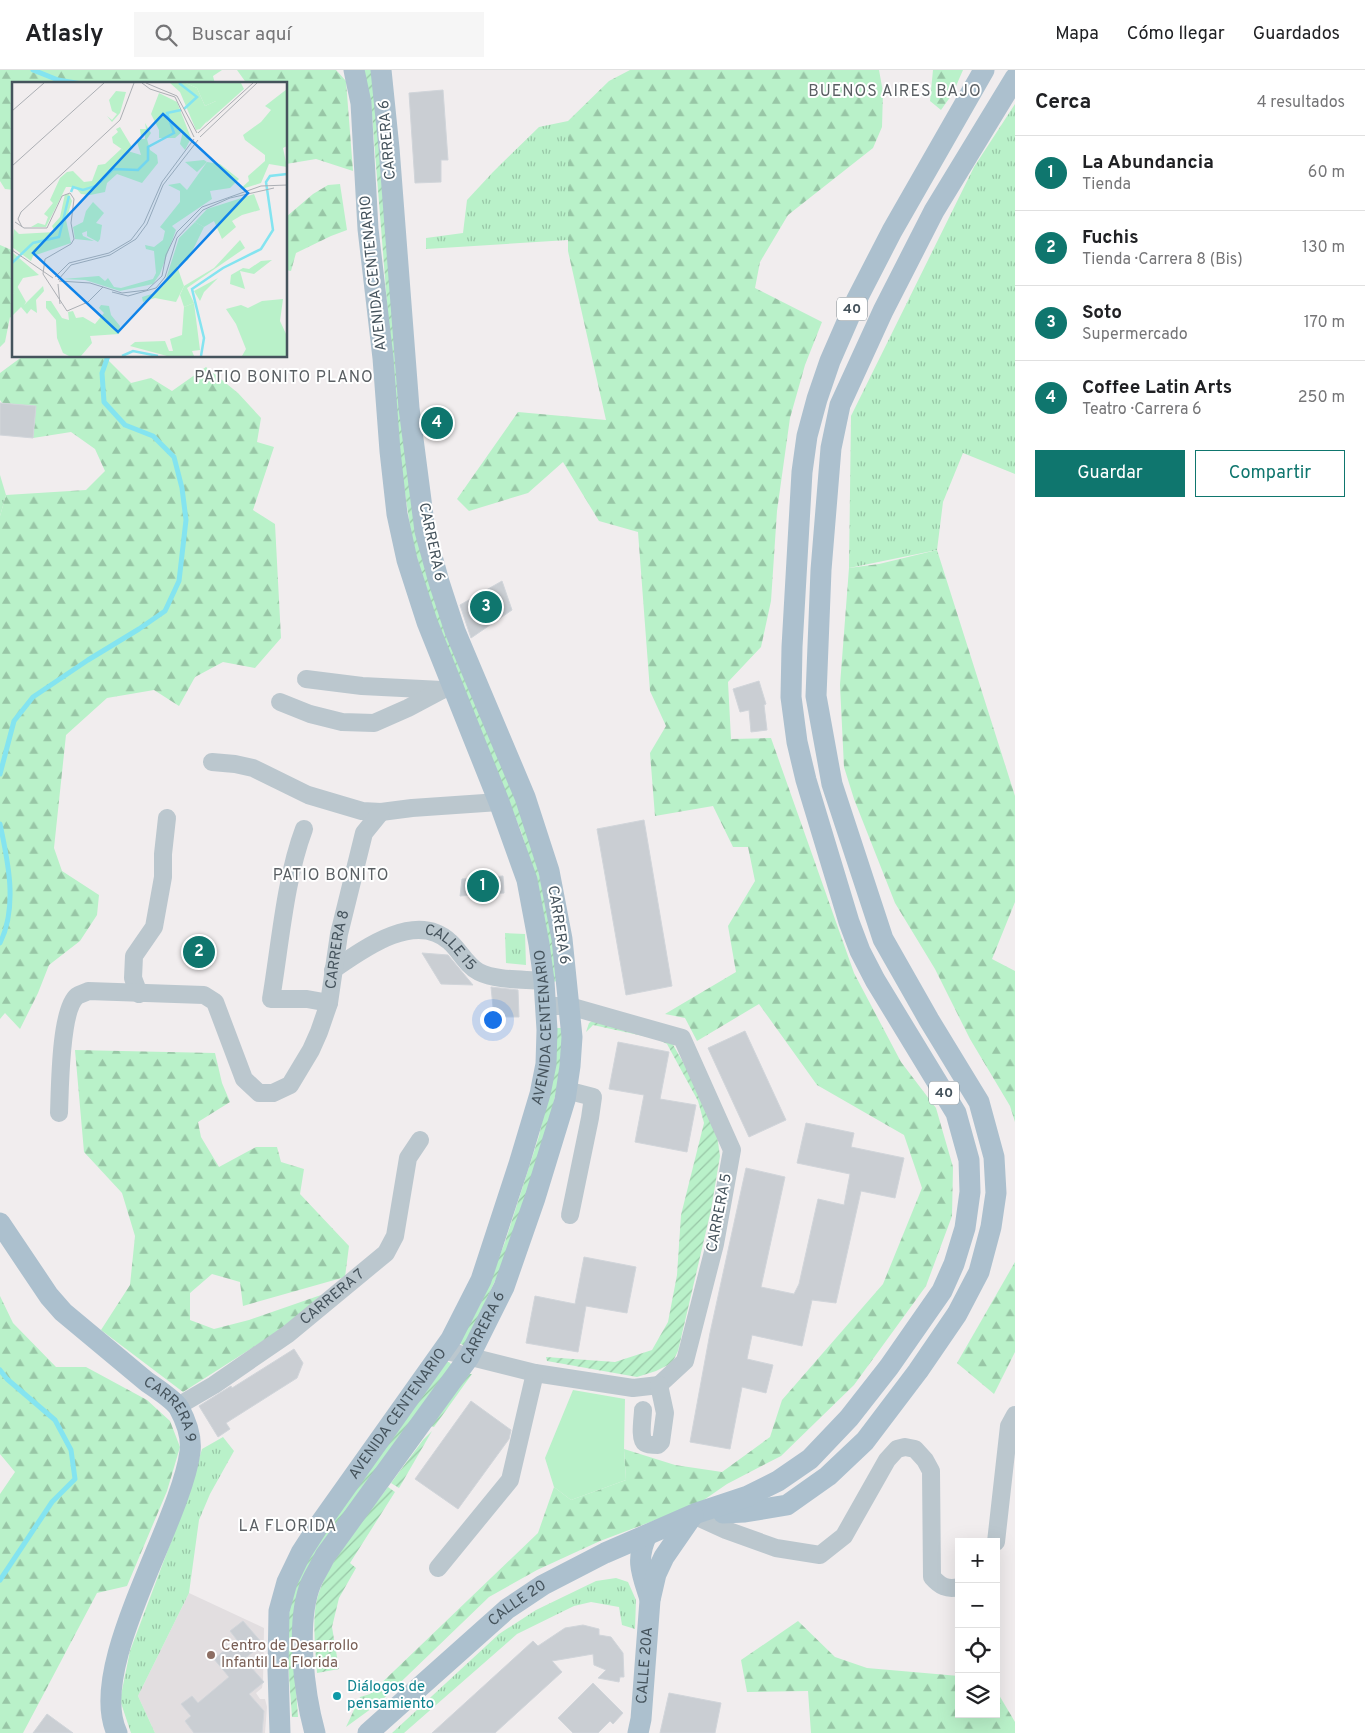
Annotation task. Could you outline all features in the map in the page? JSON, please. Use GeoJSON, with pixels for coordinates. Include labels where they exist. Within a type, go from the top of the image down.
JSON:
{"type":"FeatureCollection","features":[{"type":"Feature","properties":{"kind":"main road","name":"AVENIDA CENTENARIO"},"geometry":{"type":"LineString","coordinates":[[278,1729],[279,1611],[287,1582],[301,1553],[320,1524],[451,1340],[481,1280],[501,1223],[538,1103],[546,1064],[544,981],[527,880],[499,802],[446,689],[407,560],[397,514],[382,348],[368,229],[361,103],[354,70]]}},
{"type":"Feature","properties":{"kind":"main road","name":"CARRERA 6"},"geometry":{"type":"LineString","coordinates":[[315,1733],[302,1658],[304,1607],[311,1584],[325,1556],[469,1357],[504,1287],[535,1198],[565,1100],[572,1037],[562,939],[549,871],[525,797],[455,631],[425,531],[409,408],[382,70]]}},
{"type":"Feature","properties":{"kind":"main road","name":"40"},"geometry":{"type":"LineString","coordinates":[[693,1515],[748,1496],[778,1481],[810,1459],[849,1418],[889,1367],[942,1291],[954,1264],[965,1228],[970,1192],[969,1160],[956,1113],[897,1017],[860,951],[849,922],[806,780],[797,742],[792,697],[792,647],[802,472],[817,399],[830,360],[856,299],[892,231],[984,70]]}},
{"type":"Feature","properties":{"kind":"main road"},"geometry":{"type":"LineString","coordinates":[[650,1600],[656,1574],[664,1557],[693,1515],[745,1512],[787,1505],[828,1476],[865,1441],[896,1402],[957,1314],[979,1272],[991,1227],[996,1193],[994,1157],[979,1102],[882,938],[832,784],[816,696],[821,570],[831,448],[840,405],[883,311],[934,212],[1015,78]]}},
{"type":"Feature","properties":{"kind":"main road","name":"CARRERA 9"},"geometry":{"type":"LineString","coordinates":[[0,1223],[49,1296],[63,1312],[178,1406],[189,1432],[191,1450],[170,1518],[127,1626],[116,1660],[111,1704],[114,1726],[117,1733]]}},
{"type":"Feature","properties":{"kind":"main road","name":"CALLE 20"},"geometry":{"type":"LineString","coordinates":[[368,1733],[506,1609],[543,1585],[606,1553],[693,1515]]}},
{"type":"Feature","properties":{"kind":"main road"},"geometry":{"type":"LineString","coordinates":[[647,1535],[641,1547],[639,1561],[650,1600]]}},
{"type":"Feature","properties":{"kind":"main road","name":"CALLE 20A"},"geometry":{"type":"LineString","coordinates":[[638,1733],[642,1720],[650,1600]]}},
{"type":"Feature","properties":{"kind":"street"},"geometry":{"type":"LineString","coordinates":[[306,679],[362,686],[446,689]]}},
{"type":"Feature","properties":{"kind":"street"},"geometry":{"type":"LineString","coordinates":[[280,702],[310,714],[342,722],[374,723],[446,689]]}},
{"type":"Feature","properties":{"kind":"street"},"geometry":{"type":"LineString","coordinates":[[212,762],[253,768],[308,795],[362,810],[381,812],[499,802]]}},
{"type":"Feature","properties":{"kind":"street","name":"CARRERA 8"},"geometry":{"type":"LineString","coordinates":[[139,994],[204,995],[215,1002],[244,1079],[259,1092],[273,1093],[290,1085],[311,1050],[329,1002],[338,934],[364,833],[381,812]]}},
{"type":"Feature","properties":{"kind":"street"},"geometry":{"type":"LineString","coordinates":[[59,1113],[60,1067],[67,1013],[77,996],[88,991],[139,994],[133,978],[134,956],[154,927],[163,877],[163,854],[167,818]]}},
{"type":"Feature","properties":{"kind":"street"},"geometry":{"type":"LineString","coordinates":[[304,830],[298,845],[291,877],[271,999],[307,999],[329,1002]]}},
{"type":"Feature","properties":{"kind":"street","name":"CALLE 15"},"geometry":{"type":"LineString","coordinates":[[333,970],[361,951],[390,936],[424,929],[436,933],[450,942],[478,972],[494,977],[544,981]]}},
{"type":"Feature","properties":{"kind":"street"},"geometry":{"type":"LineString","coordinates":[[546,1006],[569,1006]]}},
{"type":"Feature","properties":{"kind":"street","name":"CARRERA 5"},"geometry":{"type":"LineString","coordinates":[[569,1006],[682,1038],[732,1150],[715,1244],[685,1361],[659,1385]]}},
{"type":"Feature","properties":{"kind":"street"},"geometry":{"type":"LineString","coordinates":[[566,1090],[593,1097],[570,1215]]}},
{"type":"Feature","properties":{"kind":"street","name":"CARRERA 7"},"geometry":{"type":"LineString","coordinates":[[178,1406],[214,1385],[288,1334],[386,1252],[395,1236],[408,1158],[420,1140]]}},
{"type":"Feature","properties":{"kind":"street"},"geometry":{"type":"LineString","coordinates":[[444,1350],[535,1373],[633,1388],[659,1385],[665,1413],[661,1442],[658,1445],[646,1444],[644,1442],[642,1436],[643,1410]]}},
{"type":"Feature","properties":{"kind":"street"},"geometry":{"type":"LineString","coordinates":[[438,1568],[510,1480],[535,1373]]}},
{"type":"Feature","properties":{"kind":"street"},"geometry":{"type":"LineString","coordinates":[[996,1538],[1009,1426],[1015,1415]]}},
{"type":"Feature","properties":{"kind":"street"},"geometry":{"type":"LineString","coordinates":[[693,1515],[726,1530],[776,1548],[820,1555],[844,1536],[887,1460],[897,1449],[905,1447],[915,1449],[926,1460],[931,1472],[932,1577],[940,1586],[951,1589],[955,1588]]}},
{"type":"Feature","properties":{"kind":"shaded area","name":"Centro de Desarrollo Infantil La Florida"},"geometry":{"type":"Polygon","coordinates":[[[189,1593],[264,1628],[263,1682],[262,1688],[256,1693],[260,1699],[265,1699],[267,1707],[265,1733],[155,1733],[138,1696],[189,1593]]]}},
{"type":"Feature","properties":{"kind":"green space"},"geometry":{"type":"Polygon","coordinates":[[[0,70],[222,70],[213,76],[214,82],[12,82],[12,190],[5,189],[0,181],[0,70]]]}},
{"type":"Feature","properties":{"kind":"green space"},"geometry":{"type":"Polygon","coordinates":[[[237,70],[336,70],[346,81],[353,171],[316,159],[288,164],[288,82],[246,82],[237,70]]]}},
{"type":"Feature","properties":{"kind":"green space"},"geometry":{"type":"Polygon","coordinates":[[[363,70],[372,70],[405,454],[528,832],[549,912],[558,981],[552,982],[535,878],[522,834],[429,601],[412,539],[399,454],[371,102],[363,70]]]}},
{"type":"Feature","properties":{"kind":"green space"},"geometry":{"type":"Polygon","coordinates":[[[630,70],[879,70],[883,92],[882,127],[873,148],[788,215],[760,262],[755,288],[822,322],[805,365],[790,418],[777,511],[771,601],[761,647],[728,682],[731,739],[771,738],[854,973],[901,1062],[936,1108],[953,1167],[952,1216],[926,1286],[854,1385],[781,1456],[727,1484],[698,1504],[600,1541],[537,1570],[489,1597],[379,1703],[346,1727],[360,1697],[370,1694],[538,1533],[554,1487],[571,1500],[626,1480],[624,1449],[675,1465],[722,1472],[770,1437],[782,1400],[883,1284],[922,1188],[904,1135],[817,1085],[759,1004],[697,1041],[685,1018],[665,1014],[736,972],[728,926],[755,881],[748,847],[733,847],[713,806],[655,816],[650,753],[666,726],[650,691],[638,532],[599,521],[563,462],[528,493],[469,511],[457,499],[518,412],[606,420],[568,251],[568,121],[609,81],[630,70]]]}},
{"type":"Feature","properties":{"kind":"green space"},"geometry":{"type":"Polygon","coordinates":[[[933,70],[963,70],[953,93],[941,110],[930,101],[933,70]]]}},
{"type":"Feature","properties":{"kind":"green space"},"geometry":{"type":"Polygon","coordinates":[[[1015,104],[1015,474],[963,453],[943,502],[937,550],[849,568],[851,416],[974,167],[1015,104]]]}},
{"type":"Feature","properties":{"kind":"green space"},"geometry":{"type":"Polygon","coordinates":[[[568,121],[568,240],[426,249],[426,238],[463,233],[467,200],[539,127],[568,121]]]}},
{"type":"Feature","properties":{"kind":"green space"},"geometry":{"type":"Polygon","coordinates":[[[340,184],[347,230],[296,253],[291,271],[288,270],[288,215],[313,194],[328,185],[340,184]]]}},
{"type":"Feature","properties":{"kind":"green space"},"geometry":{"type":"Polygon","coordinates":[[[0,245],[12,250],[12,318],[10,317],[5,342],[0,347],[0,245]]]}},
{"type":"Feature","properties":{"kind":"green space"},"geometry":{"type":"Polygon","coordinates":[[[20,358],[106,358],[131,383],[151,378],[172,391],[206,367],[238,393],[261,418],[257,442],[274,447],[253,510],[275,524],[281,638],[255,668],[223,662],[195,677],[179,706],[154,690],[107,698],[66,735],[54,848],[62,871],[99,895],[97,915],[80,941],[49,965],[38,993],[20,1029],[5,1013],[0,1019],[0,516],[6,495],[86,490],[105,471],[95,449],[71,432],[33,438],[36,406],[2,403],[0,400],[0,373],[20,358]]]}},
{"type":"Feature","properties":{"kind":"green space"},"geometry":{"type":"Polygon","coordinates":[[[0,475],[6,495],[0,516],[0,475]]]}},
{"type":"Feature","properties":{"kind":"green space"},"geometry":{"type":"Polygon","coordinates":[[[937,550],[1015,796],[1015,902],[992,959],[1015,971],[1015,1122],[1010,1106],[970,1039],[935,969],[895,903],[854,799],[844,767],[840,685],[849,568],[879,564],[937,550]]]}},
{"type":"Feature","properties":{"kind":"green space"},"geometry":{"type":"Polygon","coordinates":[[[505,933],[525,934],[526,965],[506,963],[505,933]]]}},
{"type":"Feature","properties":{"kind":"green space"},"geometry":{"type":"Polygon","coordinates":[[[594,1020],[672,1043],[708,1106],[716,1128],[720,1156],[711,1210],[678,1351],[672,1363],[637,1377],[547,1361],[546,1357],[615,1362],[652,1350],[668,1322],[677,1275],[681,1215],[704,1123],[698,1101],[667,1044],[657,1039],[593,1025],[586,1032],[589,1023],[594,1020]]]}},
{"type":"Feature","properties":{"kind":"green space"},"geometry":{"type":"Polygon","coordinates":[[[556,1028],[563,1028],[559,1078],[546,1138],[512,1244],[465,1346],[459,1343],[481,1303],[505,1242],[539,1136],[552,1077],[556,1028]]]}},
{"type":"Feature","properties":{"kind":"green space"},"geometry":{"type":"Polygon","coordinates":[[[75,1050],[215,1053],[222,1083],[230,1102],[198,1122],[201,1137],[219,1167],[256,1147],[277,1147],[281,1162],[304,1169],[300,1194],[349,1246],[345,1277],[243,1306],[240,1282],[212,1274],[190,1293],[190,1320],[214,1329],[249,1320],[321,1295],[285,1327],[183,1392],[101,1330],[130,1285],[135,1236],[122,1193],[84,1152],[75,1050]]]}},
{"type":"Feature","properties":{"kind":"green space"},"geometry":{"type":"Polygon","coordinates":[[[1015,1262],[1015,1352],[994,1394],[957,1363],[1015,1262]]]}},
{"type":"Feature","properties":{"kind":"green space"},"geometry":{"type":"Polygon","coordinates":[[[0,1296],[13,1323],[56,1367],[86,1367],[147,1400],[170,1421],[180,1447],[167,1491],[127,1586],[97,1593],[23,1733],[0,1733],[0,1494],[15,1472],[0,1454],[0,1296]]]}},
{"type":"Feature","properties":{"kind":"green space"},"geometry":{"type":"Polygon","coordinates":[[[447,1362],[452,1365],[328,1539],[292,1636],[298,1717],[292,1717],[286,1636],[292,1591],[310,1553],[447,1362]]]}},
{"type":"Feature","properties":{"kind":"green space"},"geometry":{"type":"Polygon","coordinates":[[[469,1374],[472,1374],[434,1427],[430,1426],[469,1374]]]}},
{"type":"Feature","properties":{"kind":"green space"},"geometry":{"type":"Polygon","coordinates":[[[573,1390],[625,1399],[624,1449],[626,1480],[571,1500],[554,1487],[545,1458],[573,1390]]]}},
{"type":"Feature","properties":{"kind":"green space"},"geometry":{"type":"Polygon","coordinates":[[[432,1431],[399,1488],[391,1483],[423,1440],[432,1431]]]}},
{"type":"Feature","properties":{"kind":"green space"},"geometry":{"type":"Polygon","coordinates":[[[223,1437],[234,1451],[210,1494],[199,1520],[189,1593],[138,1696],[155,1733],[131,1733],[120,1700],[130,1651],[184,1507],[202,1449],[223,1437]]]}},
{"type":"Feature","properties":{"kind":"green space"},"geometry":{"type":"Polygon","coordinates":[[[388,1487],[395,1492],[350,1563],[356,1568],[339,1598],[332,1627],[339,1669],[317,1673],[314,1626],[318,1595],[333,1562],[388,1487]]]}},
{"type":"Feature","properties":{"kind":"green space"},"geometry":{"type":"Polygon","coordinates":[[[616,1578],[628,1582],[636,1600],[635,1629],[622,1625],[619,1607],[591,1602],[574,1606],[517,1634],[404,1733],[392,1733],[499,1634],[536,1610],[596,1581],[616,1578]]]}},
{"type":"Feature","properties":{"kind":"green space"},"geometry":{"type":"Polygon","coordinates":[[[798,1621],[835,1657],[867,1668],[955,1676],[955,1718],[1000,1718],[1000,1697],[1015,1722],[1015,1733],[811,1733],[808,1691],[747,1692],[741,1660],[798,1621]]]}},
{"type":"Feature","properties":{"kind":"building"},"geometry":{"type":"Polygon","coordinates":[[[443,90],[448,160],[441,160],[441,182],[415,183],[409,93],[443,90]]]}},
{"type":"Feature","properties":{"kind":"building"},"geometry":{"type":"Polygon","coordinates":[[[0,403],[36,406],[33,438],[0,435],[0,403]]]}},
{"type":"Feature","properties":{"kind":"building"},"geometry":{"type":"Polygon","coordinates":[[[502,581],[512,610],[471,638],[460,605],[502,581]]]}},
{"type":"Feature","properties":{"kind":"building"},"geometry":{"type":"Polygon","coordinates":[[[759,681],[766,704],[764,705],[767,730],[751,732],[749,710],[740,712],[733,689],[759,681]]]}},
{"type":"Feature","properties":{"kind":"building"},"geometry":{"type":"Polygon","coordinates":[[[644,820],[672,986],[626,995],[597,829],[644,820]]]}},
{"type":"Feature","properties":{"kind":"building"},"geometry":{"type":"Polygon","coordinates":[[[503,876],[504,893],[460,896],[462,879],[503,876]]]}},
{"type":"Feature","properties":{"kind":"building"},"geometry":{"type":"Polygon","coordinates":[[[422,953],[448,955],[473,985],[441,984],[422,953]]]}},
{"type":"Feature","properties":{"kind":"building"},"geometry":{"type":"Polygon","coordinates":[[[491,987],[518,990],[519,1017],[494,1017],[491,987]]]}},
{"type":"Feature","properties":{"kind":"building"},"geometry":{"type":"Polygon","coordinates":[[[745,1031],[786,1120],[749,1137],[708,1048],[745,1031]]]}},
{"type":"Feature","properties":{"kind":"building"},"geometry":{"type":"Polygon","coordinates":[[[618,1042],[669,1052],[660,1099],[696,1105],[687,1152],[635,1142],[644,1095],[609,1089],[618,1042]]]}},
{"type":"Feature","properties":{"kind":"building"},"geometry":{"type":"Polygon","coordinates":[[[806,1123],[854,1133],[851,1147],[904,1158],[895,1198],[861,1191],[836,1303],[812,1300],[802,1346],[752,1335],[747,1359],[773,1365],[766,1393],[742,1387],[730,1449],[690,1442],[710,1333],[746,1168],[785,1177],[761,1287],[794,1294],[799,1284],[818,1199],[844,1205],[850,1174],[797,1163],[806,1123]]]}},
{"type":"Feature","properties":{"kind":"building"},"geometry":{"type":"Polygon","coordinates":[[[584,1257],[636,1267],[627,1313],[586,1306],[578,1352],[526,1343],[535,1296],[575,1304],[584,1257]]]}},
{"type":"Feature","properties":{"kind":"building"},"geometry":{"type":"Polygon","coordinates":[[[294,1349],[303,1363],[297,1378],[226,1423],[230,1429],[218,1437],[199,1406],[231,1386],[232,1388],[294,1349]]]}},
{"type":"Feature","properties":{"kind":"building"},"geometry":{"type":"Polygon","coordinates":[[[471,1401],[511,1430],[509,1439],[458,1509],[415,1479],[471,1401]]]}},
{"type":"Feature","properties":{"kind":"building"},"geometry":{"type":"Polygon","coordinates":[[[243,1621],[263,1644],[244,1659],[264,1682],[249,1694],[264,1711],[262,1733],[194,1733],[185,1721],[191,1716],[181,1704],[192,1696],[198,1703],[229,1677],[214,1659],[237,1640],[230,1631],[243,1621]]]}},
{"type":"Feature","properties":{"kind":"building"},"geometry":{"type":"Polygon","coordinates":[[[583,1625],[599,1629],[599,1635],[611,1637],[623,1653],[624,1677],[620,1677],[619,1682],[598,1678],[606,1670],[594,1665],[593,1654],[552,1661],[562,1672],[495,1733],[432,1733],[533,1641],[538,1646],[565,1628],[583,1625]]]}},
{"type":"Feature","properties":{"kind":"building"},"geometry":{"type":"Polygon","coordinates":[[[593,1683],[623,1713],[613,1724],[610,1721],[598,1733],[573,1733],[558,1718],[593,1683]]]}},
{"type":"Feature","properties":{"kind":"building"},"geometry":{"type":"Polygon","coordinates":[[[669,1693],[721,1703],[715,1733],[660,1733],[669,1693]]]}},
{"type":"Feature","properties":{"kind":"building"},"geometry":{"type":"Polygon","coordinates":[[[47,1714],[73,1733],[33,1733],[47,1714]]]}},
{"type":"Feature","properties":{"kind":"waterway"},"geometry":{"type":"LineString","coordinates":[[33,70],[58,80],[70,82]]}},
{"type":"Feature","properties":{"kind":"waterway"},"geometry":{"type":"LineString","coordinates":[[0,774],[14,721],[33,697],[165,611],[179,581],[186,520],[182,488],[174,457],[153,436],[125,425],[104,402],[102,373],[107,358]]}},
{"type":"Feature","properties":{"kind":"waterway"},"geometry":{"type":"LineString","coordinates":[[0,824],[10,884],[9,914],[0,943]]}},
{"type":"Feature","properties":{"kind":"waterway"},"geometry":{"type":"LineString","coordinates":[[0,1370],[7,1379],[55,1420],[71,1450],[75,1479],[52,1502],[0,1580]]}},
{"type":"Feature","properties":{"kind":"place","name":"Coffee Latin Arts"},"geometry":{"type":"Point","coordinates":[437,423]}},
{"type":"Feature","properties":{"kind":"place","name":"Soto"},"geometry":{"type":"Point","coordinates":[486,607]}},
{"type":"Feature","properties":{"kind":"place","name":"La Abundancia"},"geometry":{"type":"Point","coordinates":[483,886]}},
{"type":"Feature","properties":{"kind":"place","name":"Fuchis"},"geometry":{"type":"Point","coordinates":[199,952]}},
{"type":"Feature","properties":{"kind":"place","name":"Centro de Desarrollo Infantil La Florida"},"geometry":{"type":"Point","coordinates":[211,1655]}},
{"type":"Feature","properties":{"kind":"place","name":"Diálogos de pensamiento"},"geometry":{"type":"Point","coordinates":[337,1696]}},
{"type":"Feature","properties":{"kind":"district","name":"BUENOS AIRES BAJO"},"geometry":{"type":"Point","coordinates":[895,92]}},
{"type":"Feature","properties":{"kind":"district","name":"PATIO BONITO PLANO"},"geometry":{"type":"Point","coordinates":[284,378]}},
{"type":"Feature","properties":{"kind":"district","name":"PATIO BONITO"},"geometry":{"type":"Point","coordinates":[331,876]}},
{"type":"Feature","properties":{"kind":"district","name":"LA FLORIDA"},"geometry":{"type":"Point","coordinates":[288,1527]}}]}
